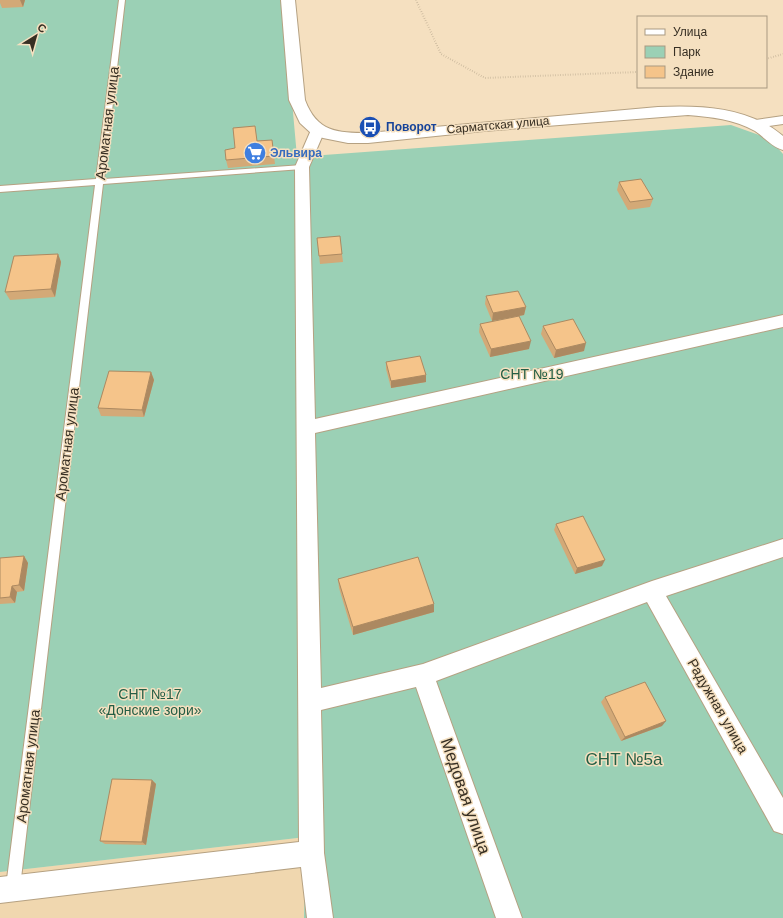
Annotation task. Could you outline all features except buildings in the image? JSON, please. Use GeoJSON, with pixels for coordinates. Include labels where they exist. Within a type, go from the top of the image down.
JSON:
{"type":"FeatureCollection","features":[{"type":"Feature","properties":{"kind":"main road","name":"Сарматская улица"},"geometry":{"type":"LineString","coordinates":[[288,0],[297,100],[306,120],[318,130],[342,137],[368,138],[552,121],[687,111],[715,113],[736,117],[770,132],[783,145]]}},
{"type":"Feature","properties":{"kind":"street"},"geometry":{"type":"LineString","coordinates":[[754,124],[783,120]]}},
{"type":"Feature","properties":{"kind":"street"},"geometry":{"type":"LineString","coordinates":[[318,130],[302,167],[312,853],[320,918]]}},
{"type":"Feature","properties":{"kind":"street"},"geometry":{"type":"LineString","coordinates":[[306,428],[783,321]]}},
{"type":"Feature","properties":{"kind":"street"},"geometry":{"type":"LineString","coordinates":[[310,702],[423,675],[652,591],[783,548]]}},
{"type":"Feature","properties":{"kind":"street","name":"Радужная улица"},"geometry":{"type":"LineString","coordinates":[[652,591],[783,822]]}},
{"type":"Feature","properties":{"kind":"street","name":"Медовая улица"},"geometry":{"type":"LineString","coordinates":[[423,675],[509,918]]}},
{"type":"Feature","properties":{"kind":"street"},"geometry":{"type":"LineString","coordinates":[[6,889],[312,853]]}},
{"type":"Feature","properties":{"kind":"lane","name":"Ароматная улица"},"geometry":{"type":"LineString","coordinates":[[6,889],[100,182],[122,0]]}},
{"type":"Feature","properties":{"kind":"lane"},"geometry":{"type":"LineString","coordinates":[[0,189],[302,167]]}},
{"type":"Feature","properties":{"kind":"path"},"geometry":{"type":"LineString","coordinates":[[416,0],[441,54],[485,78],[637,72]]}},
{"type":"Feature","properties":{"kind":"path"},"geometry":{"type":"LineString","coordinates":[[767,59],[783,54]]}},
{"type":"Feature","properties":{"kind":"shaded area"},"geometry":{"type":"Polygon","coordinates":[[[306,837],[304,918],[0,918],[0,872],[306,837]]]}},
{"type":"Feature","properties":{"kind":"green space"},"geometry":{"type":"Polygon","coordinates":[[[0,0],[283,0],[297,157],[731,125],[770,139],[783,154],[783,918],[304,918],[306,837],[0,872],[0,0]]]}},
{"type":"Feature","properties":{"kind":"place","name":"Поворот"},"geometry":{"type":"Point","coordinates":[370,127]}},
{"type":"Feature","properties":{"kind":"place","name":"Эльвира"},"geometry":{"type":"Point","coordinates":[255,153]}},
{"type":"Feature","properties":{"kind":"park label","name":"СНТ №19"},"geometry":{"type":"Point","coordinates":[532,374]}},
{"type":"Feature","properties":{"kind":"park label","name":"СНТ №17 «Донские зори»"},"geometry":{"type":"Point","coordinates":[150,702]}},
{"type":"Feature","properties":{"kind":"park label","name":"СНТ №5а"},"geometry":{"type":"Point","coordinates":[624,759]}}]}
